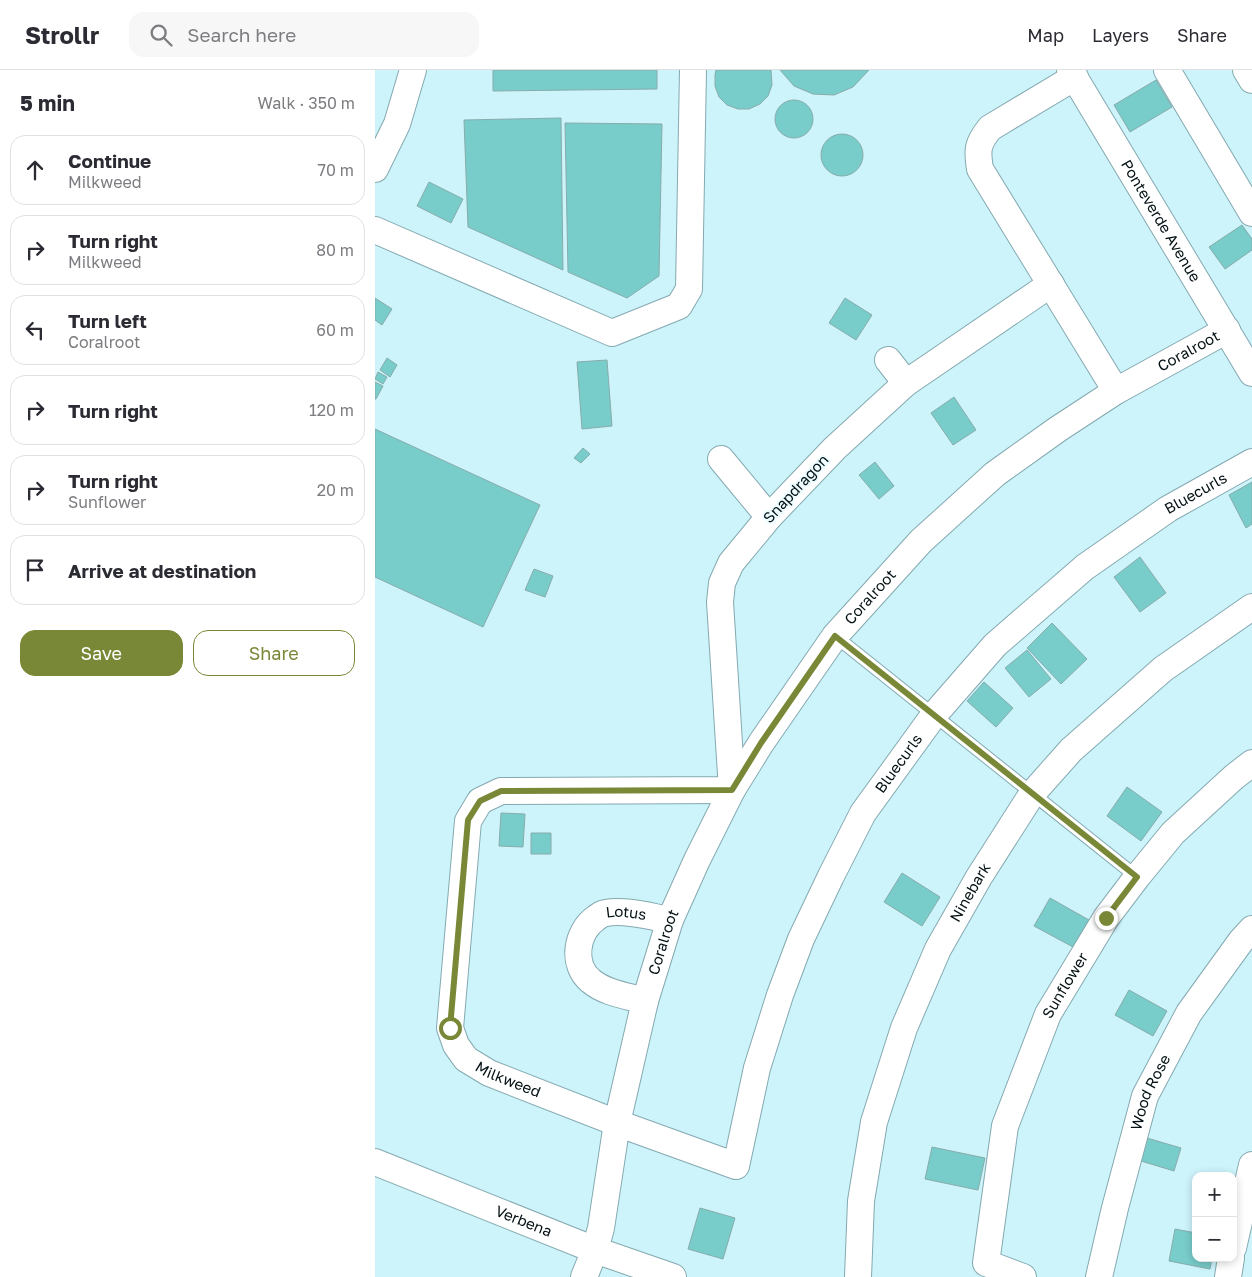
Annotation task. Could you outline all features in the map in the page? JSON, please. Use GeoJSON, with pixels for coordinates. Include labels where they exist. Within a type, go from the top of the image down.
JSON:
{"type":"FeatureCollection","features":[{"type":"Feature","properties":{"kind":"street"},"geometry":{"type":"LineString","coordinates":[[375,169],[397,124],[413,70]]}},
{"type":"Feature","properties":{"kind":"street"},"geometry":{"type":"LineString","coordinates":[[375,230],[612,333],[679,306],[689,289],[693,70]]}},
{"type":"Feature","properties":{"kind":"street"},"geometry":{"type":"LineString","coordinates":[[1167,70],[1252,213]]}},
{"type":"Feature","properties":{"kind":"street"},"geometry":{"type":"LineString","coordinates":[[1246,70],[1252,80]]}},
{"type":"Feature","properties":{"kind":"street"},"geometry":{"type":"LineString","coordinates":[[1072,74],[991,128],[981,139],[978,151],[980,169],[1116,391]]}},
{"type":"Feature","properties":{"kind":"street","name":"Ponteverde Avenue"},"geometry":{"type":"LineString","coordinates":[[1072,74],[1252,373]]}},
{"type":"Feature","properties":{"kind":"street","name":"Snapdragon"},"geometry":{"type":"LineString","coordinates":[[732,790],[720,602],[722,583],[731,563],[769,517],[835,448],[906,383],[1051,284]]}},
{"type":"Feature","properties":{"kind":"street","name":"Coralroot"},"geometry":{"type":"LineString","coordinates":[[584,1277],[595,1250],[601,1228],[617,1123],[645,1001],[670,920],[732,790],[761,743],[835,636],[921,541],[995,474],[1116,391],[1227,330]]}},
{"type":"Feature","properties":{"kind":"street"},"geometry":{"type":"LineString","coordinates":[[888,360],[906,383]]}},
{"type":"Feature","properties":{"kind":"street"},"geometry":{"type":"LineString","coordinates":[[721,459],[769,517]]}},
{"type":"Feature","properties":{"kind":"street","name":"Bluecurls"},"geometry":{"type":"LineString","coordinates":[[736,1166],[757,1068],[780,995],[801,939],[863,813],[934,715],[995,645],[1085,567],[1168,509],[1252,462]]}},
{"type":"Feature","properties":{"kind":"street","name":"Ninebark"},"geometry":{"type":"LineString","coordinates":[[858,1277],[861,1201],[874,1122],[904,1028],[938,949],[979,876],[1032,794],[1071,750],[1163,669],[1252,607]]}},
{"type":"Feature","properties":{"kind":"street","name":"Sunflower"},"geometry":{"type":"LineString","coordinates":[[1023,1277],[986,1263],[1005,1126],[1048,1014],[1106,918],[1137,877],[1173,833],[1234,776],[1252,764]]}},
{"type":"Feature","properties":{"kind":"street","name":"Milkweed"},"geometry":{"type":"LineString","coordinates":[[732,790],[501,791],[480,801],[468,820],[450,1028],[456,1045],[466,1059],[489,1073],[617,1123],[736,1166]]}},
{"type":"Feature","properties":{"kind":"street","name":"Lotus"},"geometry":{"type":"LineString","coordinates":[[645,1001],[600,987],[590,981],[582,970],[579,940],[588,924],[604,913],[621,912],[670,920]]}},
{"type":"Feature","properties":{"kind":"street","name":"Wood Rose"},"geometry":{"type":"LineString","coordinates":[[1099,1277],[1145,1096],[1189,1013],[1241,941],[1252,929]]}},
{"type":"Feature","properties":{"kind":"street","name":"Verbena"},"geometry":{"type":"LineString","coordinates":[[375,1162],[595,1250],[673,1277]]}},
{"type":"Feature","properties":{"kind":"street"},"geometry":{"type":"LineString","coordinates":[[1237,1231],[1252,1165]]}},
{"type":"Feature","properties":{"kind":"street"},"geometry":{"type":"LineString","coordinates":[[1228,1277],[1230,1262]]}},
{"type":"Feature","properties":{"kind":"lane"},"geometry":{"type":"LineString","coordinates":[[835,636],[1137,877]]}},
{"type":"Feature","properties":{"kind":"building"},"geometry":{"type":"Polygon","coordinates":[[[493,70],[657,70],[657,89],[493,91],[493,70]]]}},
{"type":"Feature","properties":{"kind":"building"},"geometry":{"type":"Polygon","coordinates":[[[716,70],[771,70],[772,85],[768,96],[760,104],[749,109],[738,109],[727,105],[719,97],[715,86],[716,70]]]}},
{"type":"Feature","properties":{"kind":"building"},"geometry":{"type":"Polygon","coordinates":[[[780,70],[869,70],[853,87],[834,95],[813,94],[794,86],[780,70]]]}},
{"type":"Feature","properties":{"kind":"building"},"geometry":{"type":"Polygon","coordinates":[[[1156,80],[1172,107],[1130,132],[1114,105],[1156,80]]]}},
{"type":"Feature","properties":{"kind":"building"},"geometry":{"type":"Polygon","coordinates":[[[794,100],[808,105],[813,119],[808,133],[794,138],[780,133],[775,119],[780,105],[794,100]]]}},
{"type":"Feature","properties":{"kind":"building"},"geometry":{"type":"Polygon","coordinates":[[[561,118],[563,270],[468,227],[464,120],[561,118]]]}},
{"type":"Feature","properties":{"kind":"building"},"geometry":{"type":"Polygon","coordinates":[[[565,123],[662,124],[659,276],[627,298],[568,272],[565,123]]]}},
{"type":"Feature","properties":{"kind":"building"},"geometry":{"type":"Polygon","coordinates":[[[846,134],[854,137],[860,143],[863,155],[860,167],[854,173],[838,176],[830,173],[824,167],[821,151],[824,143],[830,137],[846,134]]]}},
{"type":"Feature","properties":{"kind":"building"},"geometry":{"type":"Polygon","coordinates":[[[429,182],[463,199],[451,223],[417,206],[429,182]]]}},
{"type":"Feature","properties":{"kind":"building"},"geometry":{"type":"Polygon","coordinates":[[[1242,225],[1252,239],[1252,250],[1225,269],[1209,247],[1242,225]]]}},
{"type":"Feature","properties":{"kind":"building"},"geometry":{"type":"Polygon","coordinates":[[[375,298],[392,309],[382,325],[375,320],[375,298]]]}},
{"type":"Feature","properties":{"kind":"building"},"geometry":{"type":"Polygon","coordinates":[[[845,298],[872,315],[856,340],[829,323],[845,298]]]}},
{"type":"Feature","properties":{"kind":"building"},"geometry":{"type":"Polygon","coordinates":[[[387,358],[397,365],[390,377],[380,370],[387,358]]]}},
{"type":"Feature","properties":{"kind":"building"},"geometry":{"type":"Polygon","coordinates":[[[607,360],[612,426],[582,429],[577,362],[607,360]]]}},
{"type":"Feature","properties":{"kind":"building"},"geometry":{"type":"Polygon","coordinates":[[[378,372],[387,377],[383,384],[375,379],[378,372]]]}},
{"type":"Feature","properties":{"kind":"building"},"geometry":{"type":"Polygon","coordinates":[[[375,382],[383,386],[376,399],[375,399],[375,382]]]}},
{"type":"Feature","properties":{"kind":"building"},"geometry":{"type":"Polygon","coordinates":[[[954,397],[976,430],[953,445],[931,413],[954,397]]]}},
{"type":"Feature","properties":{"kind":"building"},"geometry":{"type":"Polygon","coordinates":[[[375,429],[540,505],[483,627],[375,577],[375,429]]]}},
{"type":"Feature","properties":{"kind":"building"},"geometry":{"type":"Polygon","coordinates":[[[583,448],[590,454],[581,463],[574,458],[583,448]]]}},
{"type":"Feature","properties":{"kind":"building"},"geometry":{"type":"Polygon","coordinates":[[[875,462],[894,486],[879,499],[859,475],[875,462]]]}},
{"type":"Feature","properties":{"kind":"building"},"geometry":{"type":"Polygon","coordinates":[[[1252,482],[1252,524],[1246,528],[1229,495],[1252,482]]]}},
{"type":"Feature","properties":{"kind":"building"},"geometry":{"type":"Polygon","coordinates":[[[1140,557],[1166,593],[1140,612],[1114,577],[1140,557]]]}},
{"type":"Feature","properties":{"kind":"building"},"geometry":{"type":"Polygon","coordinates":[[[534,569],[553,576],[545,597],[525,590],[534,569]]]}},
{"type":"Feature","properties":{"kind":"building"},"geometry":{"type":"Polygon","coordinates":[[[1052,623],[1087,659],[1061,684],[1027,648],[1052,623]]]}},
{"type":"Feature","properties":{"kind":"building"},"geometry":{"type":"Polygon","coordinates":[[[1027,650],[1051,679],[1029,697],[1005,668],[1027,650]]]}},
{"type":"Feature","properties":{"kind":"building"},"geometry":{"type":"Polygon","coordinates":[[[984,682],[1013,708],[996,727],[967,701],[984,682]]]}},
{"type":"Feature","properties":{"kind":"building"},"geometry":{"type":"Polygon","coordinates":[[[1127,787],[1162,812],[1141,841],[1107,816],[1127,787]]]}},
{"type":"Feature","properties":{"kind":"building"},"geometry":{"type":"Polygon","coordinates":[[[501,813],[525,814],[523,847],[499,846],[501,813]]]}},
{"type":"Feature","properties":{"kind":"building"},"geometry":{"type":"Polygon","coordinates":[[[531,833],[551,833],[551,854],[531,854],[531,833]]]}},
{"type":"Feature","properties":{"kind":"building"},"geometry":{"type":"Polygon","coordinates":[[[902,873],[940,897],[922,926],[884,902],[902,873]]]}},
{"type":"Feature","properties":{"kind":"building"},"geometry":{"type":"Polygon","coordinates":[[[1050,898],[1089,920],[1073,947],[1034,926],[1050,898]]]}},
{"type":"Feature","properties":{"kind":"building"},"geometry":{"type":"Polygon","coordinates":[[[1129,990],[1167,1011],[1153,1036],[1115,1015],[1129,990]]]}},
{"type":"Feature","properties":{"kind":"building"},"geometry":{"type":"Polygon","coordinates":[[[1147,1138],[1181,1148],[1174,1171],[1141,1161],[1147,1138]]]}},
{"type":"Feature","properties":{"kind":"building"},"geometry":{"type":"Polygon","coordinates":[[[932,1147],[985,1158],[978,1190],[925,1179],[932,1147]]]}},
{"type":"Feature","properties":{"kind":"building"},"geometry":{"type":"Polygon","coordinates":[[[700,1208],[735,1218],[723,1259],[688,1249],[700,1208]]]}},
{"type":"Feature","properties":{"kind":"building"},"geometry":{"type":"Polygon","coordinates":[[[1175,1229],[1192,1232],[1192,1262],[1211,1262],[1210,1269],[1169,1261],[1175,1229]]]}},
{"type":"Feature","properties":{"kind":"route"},"geometry":{"type":"LineString","coordinates":[[450,1028],[468,820],[480,801],[501,791],[732,790],[761,743],[835,636],[1137,877],[1106,918]]}}]}
